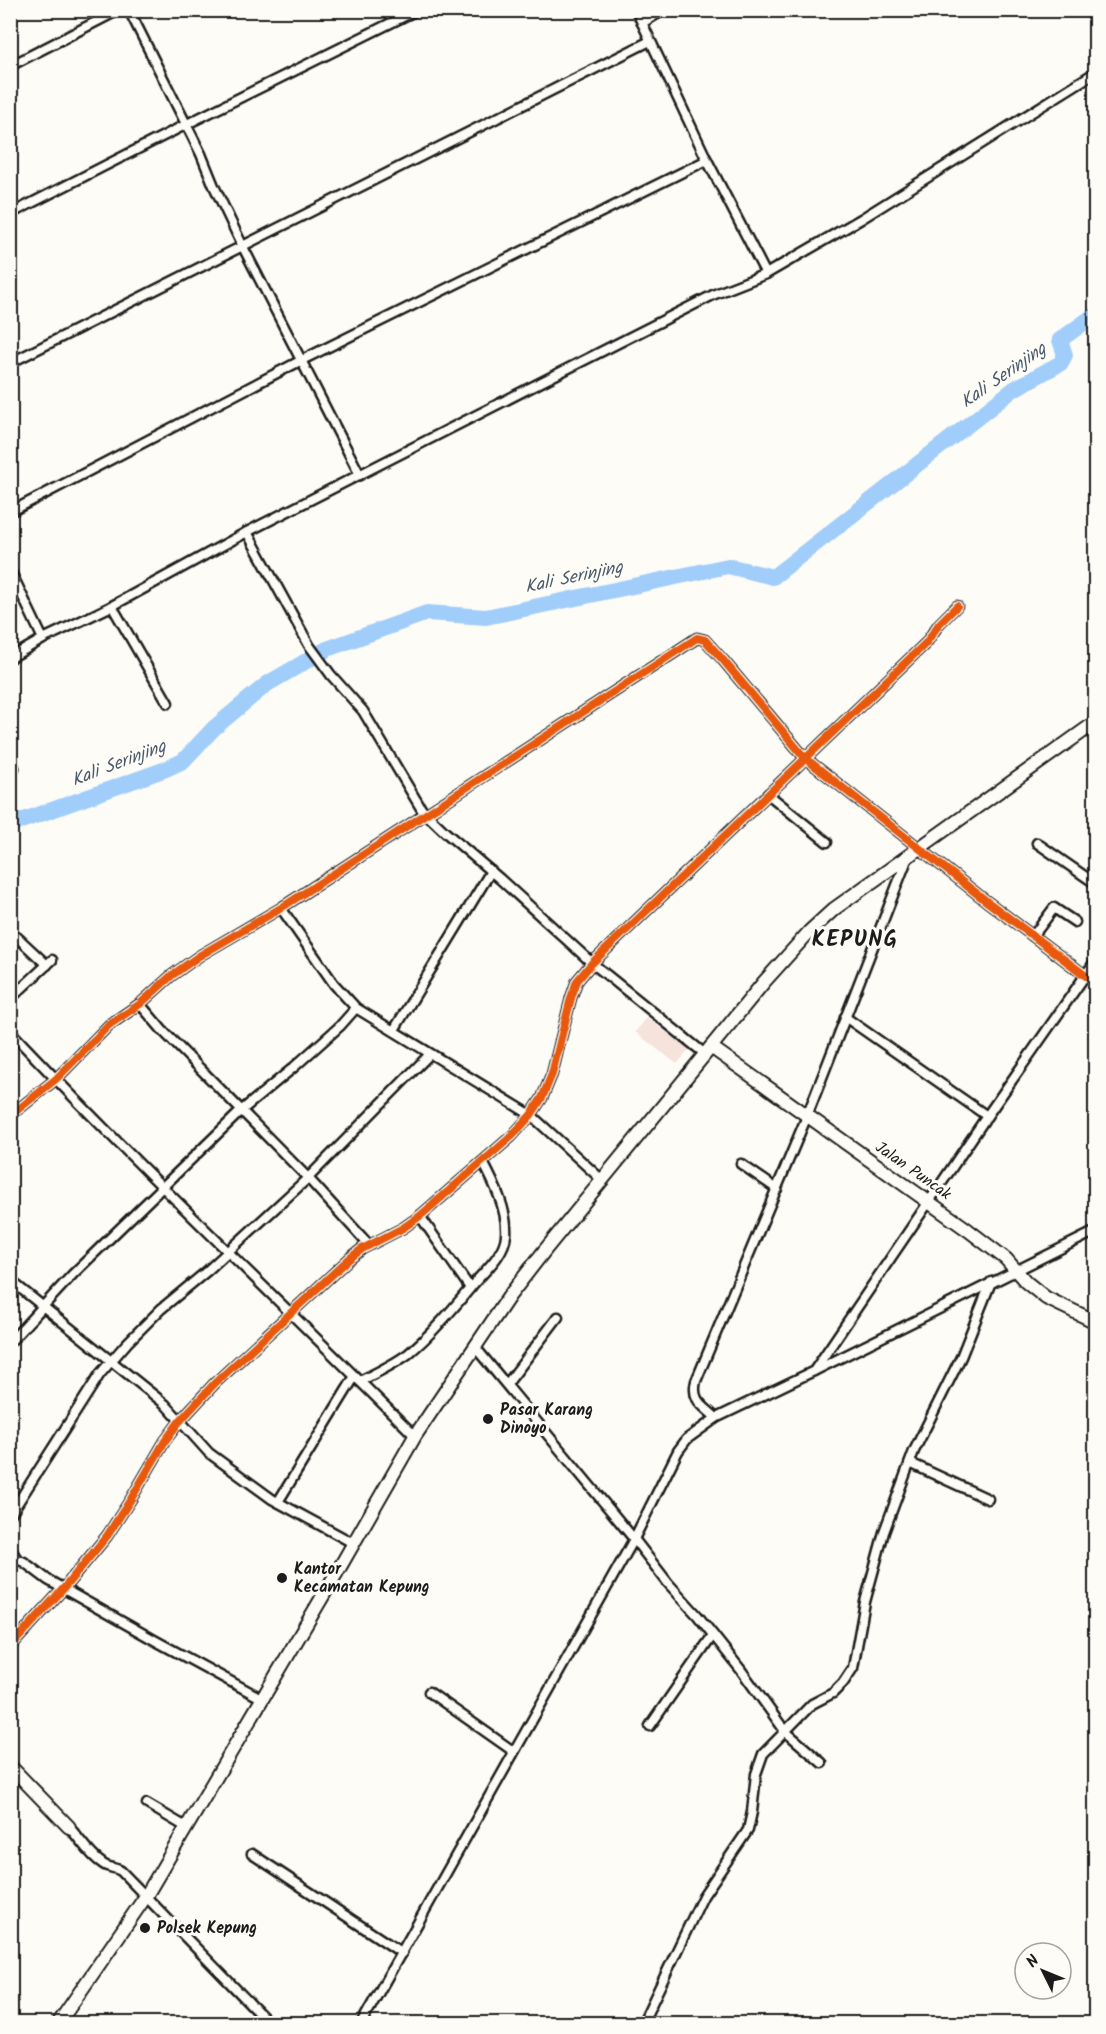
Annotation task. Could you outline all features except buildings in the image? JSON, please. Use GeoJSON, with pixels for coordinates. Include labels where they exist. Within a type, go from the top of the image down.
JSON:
{"type":"FeatureCollection","features":[{"type":"Feature","properties":{"kind":"main road"},"geometry":{"type":"LineString","coordinates":[[58,2024],[146,1896],[415,1436],[510,1295],[764,982],[809,932],[834,909],[1095,722]]}},
{"type":"Feature","properties":{"kind":"main road","name":"Jalan Puncak"},"geometry":{"type":"LineString","coordinates":[[708,1051],[807,1116],[992,1248],[1018,1271],[1026,1282],[1046,1298],[1095,1322]]}},
{"type":"Feature","properties":{"kind":"main road"},"geometry":{"type":"LineString","coordinates":[[10,1766],[73,1832]]}},
{"type":"Feature","properties":{"kind":"street"},"geometry":{"type":"LineString","coordinates":[[10,66],[119,10]]}},
{"type":"Feature","properties":{"kind":"street"},"geometry":{"type":"LineString","coordinates":[[129,10],[187,124],[243,247],[360,475]]}},
{"type":"Feature","properties":{"kind":"street"},"geometry":{"type":"LineString","coordinates":[[10,214],[417,10]]}},
{"type":"Feature","properties":{"kind":"street"},"geometry":{"type":"LineString","coordinates":[[636,10],[707,160],[766,274]]}},
{"type":"Feature","properties":{"kind":"street"},"geometry":{"type":"LineString","coordinates":[[642,23],[664,10]]}},
{"type":"Feature","properties":{"kind":"street"},"geometry":{"type":"LineString","coordinates":[[10,363],[650,41]]}},
{"type":"Feature","properties":{"kind":"street"},"geometry":{"type":"LineString","coordinates":[[10,658],[43,639],[112,606],[247,532],[715,294],[766,274],[861,219],[1095,72]]}},
{"type":"Feature","properties":{"kind":"street"},"geometry":{"type":"LineString","coordinates":[[10,512],[300,361],[707,160]]}},
{"type":"Feature","properties":{"kind":"street"},"geometry":{"type":"LineString","coordinates":[[247,532],[309,645],[331,675],[363,711],[422,810],[596,967],[708,1051]]}},
{"type":"Feature","properties":{"kind":"street"},"geometry":{"type":"LineString","coordinates":[[10,570],[43,639]]}},
{"type":"Feature","properties":{"kind":"street"},"geometry":{"type":"LineString","coordinates":[[112,606],[168,703]]}},
{"type":"Feature","properties":{"kind":"street"},"geometry":{"type":"LineString","coordinates":[[10,1647],[64,1588],[106,1536],[131,1500],[165,1441],[179,1422],[215,1383],[349,1259],[420,1216],[512,1136],[531,1115],[542,1098],[552,1074],[571,998],[578,981],[596,967],[772,798],[835,731],[926,643],[939,624],[957,606]]}},
{"type":"Feature","properties":{"kind":"street"},"geometry":{"type":"LineString","coordinates":[[10,1116],[56,1079],[109,1024],[140,1004],[171,976],[199,956],[281,908],[422,810],[697,638],[705,640],[808,760],[918,848],[1086,976]]}},
{"type":"Feature","properties":{"kind":"street"},"geometry":{"type":"LineString","coordinates":[[10,758],[14,768],[10,776]]}},
{"type":"Feature","properties":{"kind":"street"},"geometry":{"type":"LineString","coordinates":[[772,798],[827,842]]}},
{"type":"Feature","properties":{"kind":"street"},"geometry":{"type":"LineString","coordinates":[[1037,843],[1095,884]]}},
{"type":"Feature","properties":{"kind":"street"},"geometry":{"type":"LineString","coordinates":[[716,1418],[695,1399],[693,1390],[696,1381],[807,1116],[903,873],[908,855]]}},
{"type":"Feature","properties":{"kind":"street"},"geometry":{"type":"LineString","coordinates":[[394,1030],[491,871]]}},
{"type":"Feature","properties":{"kind":"street"},"geometry":{"type":"LineString","coordinates":[[281,908],[334,984],[356,1008],[531,1115],[602,1180]]}},
{"type":"Feature","properties":{"kind":"street"},"geometry":{"type":"LineString","coordinates":[[1033,936],[1054,908],[1075,922]]}},
{"type":"Feature","properties":{"kind":"street"},"geometry":{"type":"LineString","coordinates":[[10,999],[50,962],[17,937]]}},
{"type":"Feature","properties":{"kind":"street"},"geometry":{"type":"LineString","coordinates":[[814,1371],[1095,960]]}},
{"type":"Feature","properties":{"kind":"street"},"geometry":{"type":"LineString","coordinates":[[140,1004],[163,1031],[308,1178],[369,1245]]}},
{"type":"Feature","properties":{"kind":"street"},"geometry":{"type":"LineString","coordinates":[[10,1342],[73,1274],[242,1110],[316,1047],[356,1008]]}},
{"type":"Feature","properties":{"kind":"street"},"geometry":{"type":"LineString","coordinates":[[845,1017],[987,1116]]}},
{"type":"Feature","properties":{"kind":"street"},"geometry":{"type":"LineString","coordinates":[[10,1031],[163,1188],[415,1436]]}},
{"type":"Feature","properties":{"kind":"street"},"geometry":{"type":"LineString","coordinates":[[10,1515],[100,1374],[111,1361],[161,1309],[229,1251],[308,1178],[430,1054]]}},
{"type":"Feature","properties":{"kind":"street"},"geometry":{"type":"LineString","coordinates":[[278,1502],[358,1379],[406,1355],[435,1329],[501,1250],[506,1236],[506,1220],[498,1194],[483,1162]]}},
{"type":"Feature","properties":{"kind":"street"},"geometry":{"type":"LineString","coordinates":[[741,1164],[777,1189]]}},
{"type":"Feature","properties":{"kind":"street"},"geometry":{"type":"LineString","coordinates":[[420,1216],[470,1288]]}},
{"type":"Feature","properties":{"kind":"street"},"geometry":{"type":"LineString","coordinates":[[361,2024],[634,1539],[678,1451],[687,1439],[716,1418],[991,1282],[1018,1271],[1095,1231]]}},
{"type":"Feature","properties":{"kind":"street"},"geometry":{"type":"LineString","coordinates":[[10,1280],[165,1404],[209,1453],[278,1502],[353,1543]]}},
{"type":"Feature","properties":{"kind":"street"},"geometry":{"type":"LineString","coordinates":[[642,2024],[703,1896],[748,1830],[756,1774],[763,1754],[812,1704],[833,1693],[853,1668],[865,1602],[884,1532],[910,1463],[938,1400],[961,1357],[991,1282]]}},
{"type":"Feature","properties":{"kind":"street"},"geometry":{"type":"LineString","coordinates":[[507,1384],[558,1317]]}},
{"type":"Feature","properties":{"kind":"street"},"geometry":{"type":"LineString","coordinates":[[475,1347],[713,1635],[784,1731],[822,1763]]}},
{"type":"Feature","properties":{"kind":"street"},"geometry":{"type":"LineString","coordinates":[[910,1463],[988,1499]]}},
{"type":"Feature","properties":{"kind":"street"},"geometry":{"type":"LineString","coordinates":[[10,1548],[14,1561],[261,1698]]}},
{"type":"Feature","properties":{"kind":"street"},"geometry":{"type":"LineString","coordinates":[[650,1726],[713,1635]]}},
{"type":"Feature","properties":{"kind":"street"},"geometry":{"type":"LineString","coordinates":[[429,1692],[513,1751]]}},
{"type":"Feature","properties":{"kind":"street"},"geometry":{"type":"LineString","coordinates":[[147,1804],[186,1827]]}},
{"type":"Feature","properties":{"kind":"street"},"geometry":{"type":"LineString","coordinates":[[73,1832],[104,1865],[121,1871],[270,2024]]}},
{"type":"Feature","properties":{"kind":"street"},"geometry":{"type":"LineString","coordinates":[[252,1854],[402,1953]]}},
{"type":"Feature","properties":{"kind":"shaded area"},"geometry":{"type":"Polygon","coordinates":[[[647,1018],[690,1049],[677,1064],[635,1032],[647,1018]]]}},
{"type":"Feature","properties":{"kind":"waterway","name":"Kali Serinjing"},"geometry":{"type":"LineString","coordinates":[[10,825],[183,761],[214,728],[267,684],[327,649],[427,613],[486,617],[728,566],[773,577],[1014,389],[1061,363],[1065,355],[1060,340],[1096,314]]}},
{"type":"Feature","properties":{"kind":"cycle path"},"geometry":{"type":"LineString","coordinates":[[10,1647],[64,1588],[107,1536],[165,1441],[179,1422],[215,1383],[349,1259],[362,1249],[403,1228],[420,1216],[512,1136],[531,1115],[542,1098],[552,1074],[577,981],[592,963],[926,643],[939,624],[957,606]]}},
{"type":"Feature","properties":{"kind":"cycle path"},"geometry":{"type":"LineString","coordinates":[[10,1116],[56,1079],[109,1025],[140,1004],[171,976],[199,956],[281,908],[697,638],[705,640],[805,758],[985,900],[1086,976]]}},
{"type":"Feature","properties":{"kind":"place","name":"Pasar Karang Dinoyo"},"geometry":{"type":"Point","coordinates":[488,1419]}},
{"type":"Feature","properties":{"kind":"place","name":"Kantor Kecamatan Kepung"},"geometry":{"type":"Point","coordinates":[282,1578]}},
{"type":"Feature","properties":{"kind":"place","name":"Polsek Kepung"},"geometry":{"type":"Point","coordinates":[145,1928]}},
{"type":"Feature","properties":{"kind":"district","name":"KEPUNG"},"geometry":{"type":"Point","coordinates":[855,940]}}]}
